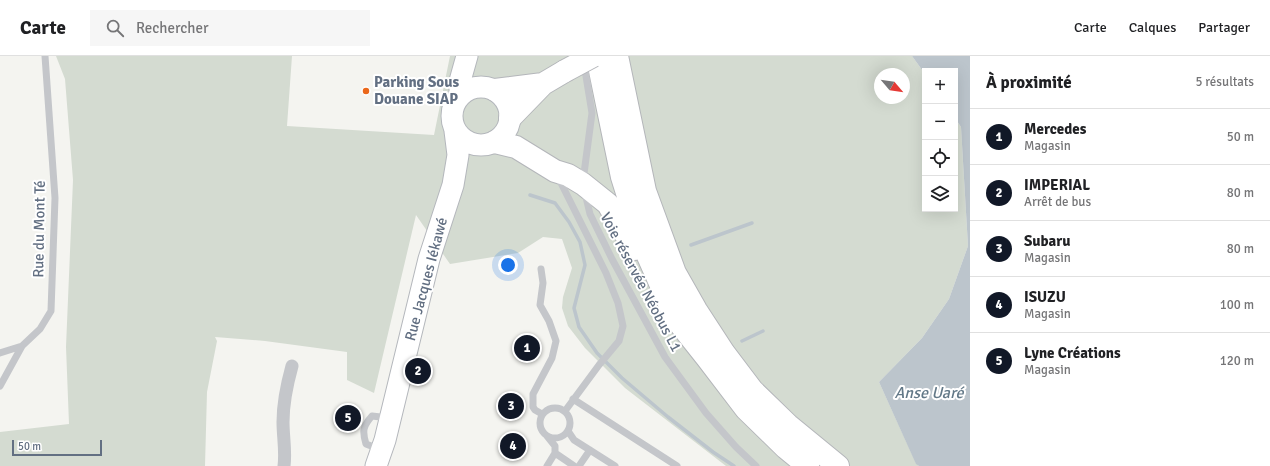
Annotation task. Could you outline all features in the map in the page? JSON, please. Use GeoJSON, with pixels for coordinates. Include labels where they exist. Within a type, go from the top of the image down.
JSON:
{"type":"FeatureCollection","features":[{"type":"Feature","properties":{"kind":"highway"},"geometry":{"type":"LineString","coordinates":[[510,118],[543,84],[593,56]]}},
{"type":"Feature","properties":{"kind":"highway"},"geometry":{"type":"LineString","coordinates":[[597,56],[624,184],[644,247],[676,319]]}},
{"type":"Feature","properties":{"kind":"highway"},"geometry":{"type":"LineString","coordinates":[[617,56],[645,191],[675,273],[696,310],[724,353],[752,390],[788,425],[838,466]]}},
{"type":"Feature","properties":{"kind":"highway"},"geometry":{"type":"LineString","coordinates":[[491,88],[543,84]]}},
{"type":"Feature","properties":{"kind":"highway"},"geometry":{"type":"LineString","coordinates":[[488,143],[516,147],[555,171],[568,175],[583,184],[608,204],[676,319],[746,409],[786,448],[808,466]]}},
{"type":"Feature","properties":{"kind":"main road"},"geometry":{"type":"LineString","coordinates":[[460,95],[460,81],[467,56]]}},
{"type":"Feature","properties":{"kind":"main road"},"geometry":{"type":"LineString","coordinates":[[475,56],[491,88]]}},
{"type":"Feature","properties":{"kind":"main road"},"geometry":{"type":"LineString","coordinates":[[477,86],[491,88],[502,95],[509,110],[510,118],[505,132],[501,137],[488,143],[474,144],[466,142],[455,131],[452,122],[454,103],[460,95],[468,89],[477,86]]}},
{"type":"Feature","properties":{"kind":"main road","name":"Rue Jacques Iékawé"},"geometry":{"type":"LineString","coordinates":[[379,458],[391,418],[429,259],[453,185],[458,155],[455,131]]}},
{"type":"Feature","properties":{"kind":"main road","name":"Rue Jacques Iékawé"},"geometry":{"type":"LineString","coordinates":[[453,185],[488,143]]}},
{"type":"Feature","properties":{"kind":"street"},"geometry":{"type":"LineString","coordinates":[[284,466],[286,456],[283,422],[286,386],[292,366]]}},
{"type":"Feature","properties":{"kind":"lane","name":"Rue du Mont Té"},"geometry":{"type":"LineString","coordinates":[[0,386],[22,346],[40,329],[51,310],[55,198],[45,56]]}},
{"type":"Feature","properties":{"kind":"lane","name":"Voie réservée Néobus L1"},"geometry":{"type":"LineString","coordinates":[[583,56],[592,113],[583,184],[590,214],[612,259],[665,358],[706,413],[736,447],[756,466]]}},
{"type":"Feature","properties":{"kind":"lane"},"geometry":{"type":"LineString","coordinates":[[555,171],[606,273],[618,303],[623,326],[619,341],[565,411]]}},
{"type":"Feature","properties":{"kind":"lane"},"geometry":{"type":"LineString","coordinates":[[541,269],[543,283],[540,305],[549,321],[556,341],[552,358],[533,394],[533,407],[542,414]]}},
{"type":"Feature","properties":{"kind":"lane"},"geometry":{"type":"LineString","coordinates":[[0,353],[22,346]]}},
{"type":"Feature","properties":{"kind":"lane"},"geometry":{"type":"LineString","coordinates":[[573,399],[676,466]]}},
{"type":"Feature","properties":{"kind":"lane"},"geometry":{"type":"LineString","coordinates":[[547,436],[556,438],[561,437],[568,431],[570,420],[565,411],[555,407],[545,410],[542,414],[539,424],[543,433],[555,446],[555,453],[547,466]]}},
{"type":"Feature","properties":{"kind":"lane"},"geometry":{"type":"LineString","coordinates":[[568,431],[574,440],[615,466]]}},
{"type":"Feature","properties":{"kind":"lane"},"geometry":{"type":"LineString","coordinates":[[579,466],[590,450]]}},
{"type":"Feature","properties":{"kind":"lane"},"geometry":{"type":"LineString","coordinates":[[555,453],[574,466]]}},
{"type":"Feature","properties":{"kind":"shaded area"},"geometry":{"type":"Polygon","coordinates":[[[56,56],[292,56],[287,126],[434,135],[450,56],[912,56],[922,70],[922,212],[958,212],[958,122],[961,127],[968,246],[949,299],[922,338],[879,382],[916,463],[919,466],[726,466],[625,388],[585,348],[568,326],[562,308],[563,297],[572,268],[562,239],[543,237],[518,253],[450,264],[416,215],[374,393],[347,380],[347,352],[265,341],[215,337],[217,341],[207,392],[205,466],[0,466],[0,432],[69,424],[66,347],[73,180],[65,79],[56,56]]]}},
{"type":"Feature","properties":{"kind":"water","name":"Anse Uaré"},"geometry":{"type":"Polygon","coordinates":[[[912,56],[970,56],[970,466],[919,466],[916,464],[879,382],[922,338],[949,299],[968,246],[961,127],[958,122],[958,68],[922,68],[922,70],[912,56]]]}},
{"type":"Feature","properties":{"kind":"waterway"},"geometry":{"type":"LineString","coordinates":[[530,195],[555,203],[569,222],[580,242],[585,265],[574,308],[579,327],[597,353],[622,378],[668,417],[713,452],[734,466]]}},
{"type":"Feature","properties":{"kind":"waterway"},"geometry":{"type":"LineString","coordinates":[[691,245],[752,223]]}},
{"type":"Feature","properties":{"kind":"waterway"},"geometry":{"type":"LineString","coordinates":[[742,341],[763,331]]}},
{"type":"Feature","properties":{"kind":"place","name":"Parking Sous Douane SIAP"},"geometry":{"type":"Point","coordinates":[366,91]}},
{"type":"Feature","properties":{"kind":"place","name":"Mercedes"},"geometry":{"type":"Point","coordinates":[527,348]}},
{"type":"Feature","properties":{"kind":"place","name":"IMPERIAL"},"geometry":{"type":"Point","coordinates":[418,371]}},
{"type":"Feature","properties":{"kind":"place","name":"Subaru"},"geometry":{"type":"Point","coordinates":[511,406]}},
{"type":"Feature","properties":{"kind":"place","name":"Lyne Créations"},"geometry":{"type":"Point","coordinates":[348,418]}},
{"type":"Feature","properties":{"kind":"place","name":"ISUZU"},"geometry":{"type":"Point","coordinates":[513,446]}}]}
